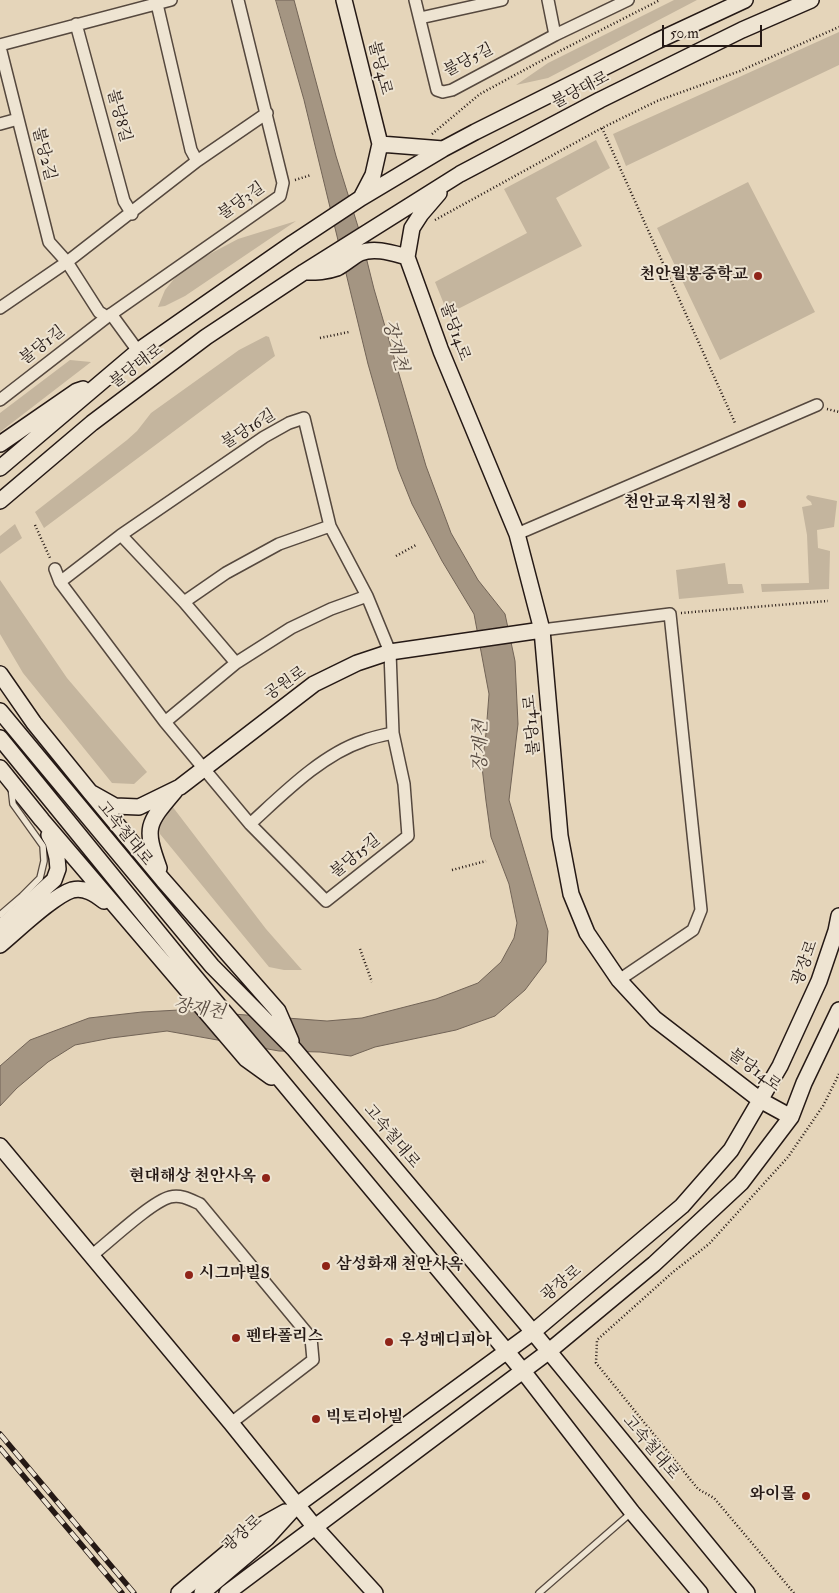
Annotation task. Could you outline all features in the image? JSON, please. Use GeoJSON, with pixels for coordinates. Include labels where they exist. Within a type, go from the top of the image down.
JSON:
{"type":"FeatureCollection","features":[{"type":"Feature","properties":{"kind":"main road","name":"불당4로"},"geometry":{"type":"LineString","coordinates":[[344,0],[380,144]]}},
{"type":"Feature","properties":{"kind":"main road","name":"불당대로"},"geometry":{"type":"LineString","coordinates":[[0,468],[138,351],[293,243],[362,198],[443,149],[656,42],[745,0]]}},
{"type":"Feature","properties":{"kind":"main road","name":"불당대로"},"geometry":{"type":"LineString","coordinates":[[0,503],[92,423],[191,348],[304,272],[452,179],[600,100],[742,30],[808,2],[820,0]]}},
{"type":"Feature","properties":{"kind":"main road"},"geometry":{"type":"LineString","coordinates":[[362,198],[373,175],[380,144],[443,149]]}},
{"type":"Feature","properties":{"kind":"main road"},"geometry":{"type":"LineString","coordinates":[[304,272],[320,273],[336,268],[361,253],[375,251],[407,256],[412,228],[421,214],[452,179]]}},
{"type":"Feature","properties":{"kind":"main road","name":"불당14로"},"geometry":{"type":"LineString","coordinates":[[407,256],[441,351],[517,534],[542,630],[560,836],[571,894],[587,933],[619,980],[655,1019],[760,1100],[791,1117]]}},
{"type":"Feature","properties":{"kind":"main road"},"geometry":{"type":"LineString","coordinates":[[0,444],[77,391],[106,379]]}},
{"type":"Feature","properties":{"kind":"main road","name":"공원로"},"geometry":{"type":"LineString","coordinates":[[180,786],[314,684],[357,663],[390,652],[542,630]]}},
{"type":"Feature","properties":{"kind":"main road"},"geometry":{"type":"LineString","coordinates":[[0,674],[34,723],[90,792],[163,880],[278,1011],[294,1049]]}},
{"type":"Feature","properties":{"kind":"main road","name":"고속철대로"},"geometry":{"type":"LineString","coordinates":[[0,711],[212,966],[308,1065],[533,1332],[747,1593]]}},
{"type":"Feature","properties":{"kind":"main road"},"geometry":{"type":"LineString","coordinates":[[0,738],[185,965],[507,1351],[632,1512],[700,1593]]}},
{"type":"Feature","properties":{"kind":"main road"},"geometry":{"type":"LineString","coordinates":[[0,768],[246,1059],[287,1087]]}},
{"type":"Feature","properties":{"kind":"main road"},"geometry":{"type":"LineString","coordinates":[[90,792],[115,806],[139,807],[180,786]]}},
{"type":"Feature","properties":{"kind":"main road"},"geometry":{"type":"LineString","coordinates":[[163,880],[150,845],[149,835],[154,817],[180,786]]}},
{"type":"Feature","properties":{"kind":"main road"},"geometry":{"type":"LineString","coordinates":[[0,945],[44,899],[58,869],[53,842],[42,820]]}},
{"type":"Feature","properties":{"kind":"main road"},"geometry":{"type":"LineString","coordinates":[[0,928],[44,899],[72,890],[86,890],[93,893],[119,911]]}},
{"type":"Feature","properties":{"kind":"main road","name":"광장로"},"geometry":{"type":"LineString","coordinates":[[202,1593],[267,1538],[297,1505],[533,1332],[682,1206],[731,1150],[780,1066],[819,981],[836,931],[839,916]]}},
{"type":"Feature","properties":{"kind":"main road"},"geometry":{"type":"LineString","coordinates":[[227,1593],[548,1352],[654,1264],[741,1183],[791,1117],[804,1082],[839,1010]]}},
{"type":"Feature","properties":{"kind":"main road"},"geometry":{"type":"LineString","coordinates":[[0,1146],[231,1423],[314,1526],[375,1593]]}},
{"type":"Feature","properties":{"kind":"main road"},"geometry":{"type":"LineString","coordinates":[[179,1593],[258,1527],[297,1505]]}},
{"type":"Feature","properties":{"kind":"main road"},"geometry":{"type":"LineString","coordinates":[[244,1593],[285,1549]]}},
{"type":"Feature","properties":{"kind":"street"},"geometry":{"type":"LineString","coordinates":[[0,46],[76,24],[171,0]]}},
{"type":"Feature","properties":{"kind":"street","name":"불당3길"},"geometry":{"type":"LineString","coordinates":[[109,315],[280,196],[283,183],[238,0]]}},
{"type":"Feature","properties":{"kind":"street","name":"불당5길"},"geometry":{"type":"LineString","coordinates":[[415,0],[437,90],[443,92],[452,90],[555,35],[626,0]]}},
{"type":"Feature","properties":{"kind":"street"},"geometry":{"type":"LineString","coordinates":[[420,18],[502,0]]}},
{"type":"Feature","properties":{"kind":"street"},"geometry":{"type":"LineString","coordinates":[[548,0],[555,35]]}},
{"type":"Feature","properties":{"kind":"street"},"geometry":{"type":"LineString","coordinates":[[156,4],[190,150],[198,162]]}},
{"type":"Feature","properties":{"kind":"street","name":"불당8길"},"geometry":{"type":"LineString","coordinates":[[76,24],[124,201],[132,214]]}},
{"type":"Feature","properties":{"kind":"street","name":"불당2길"},"geometry":{"type":"LineString","coordinates":[[0,46],[49,242],[67,262],[99,312],[109,315],[138,351]]}},
{"type":"Feature","properties":{"kind":"street"},"geometry":{"type":"LineString","coordinates":[[0,308],[67,262],[198,162],[267,113]]}},
{"type":"Feature","properties":{"kind":"street"},"geometry":{"type":"LineString","coordinates":[[0,124],[18,119]]}},
{"type":"Feature","properties":{"kind":"street","name":"불당1길"},"geometry":{"type":"LineString","coordinates":[[0,400],[109,315]]}},
{"type":"Feature","properties":{"kind":"street"},"geometry":{"type":"LineString","coordinates":[[517,534],[821,407]]}},
{"type":"Feature","properties":{"kind":"street","name":"불당16길"},"geometry":{"type":"LineString","coordinates":[[60,582],[121,535],[264,437],[289,423],[304,418],[330,526],[367,596],[390,652]]}},
{"type":"Feature","properties":{"kind":"street"},"geometry":{"type":"LineString","coordinates":[[184,602],[226,573],[279,544],[330,526]]}},
{"type":"Feature","properties":{"kind":"street"},"geometry":{"type":"LineString","coordinates":[[121,535],[184,602],[236,663]]}},
{"type":"Feature","properties":{"kind":"street"},"geometry":{"type":"LineString","coordinates":[[55,569],[60,582],[166,722],[204,768]]}},
{"type":"Feature","properties":{"kind":"street"},"geometry":{"type":"LineString","coordinates":[[166,722],[236,663],[291,628],[331,609],[367,596]]}},
{"type":"Feature","properties":{"kind":"street"},"geometry":{"type":"LineString","coordinates":[[542,630],[670,614],[701,910],[693,930],[619,980]]}},
{"type":"Feature","properties":{"kind":"street","name":"불당15길"},"geometry":{"type":"LineString","coordinates":[[204,768],[250,824],[326,901],[408,836],[404,784],[393,733],[390,652]]}},
{"type":"Feature","properties":{"kind":"street"},"geometry":{"type":"LineString","coordinates":[[250,824],[307,774],[334,755],[362,741],[393,733]]}},
{"type":"Feature","properties":{"kind":"street"},"geometry":{"type":"LineString","coordinates":[[91,1256],[157,1203],[171,1197],[186,1197],[200,1204],[311,1338],[313,1360],[231,1423]]}},
{"type":"Feature","properties":{"kind":"lane"},"geometry":{"type":"LineString","coordinates":[[0,915],[40,878],[44,861],[43,846],[12,804],[11,782]]}},
{"type":"Feature","properties":{"kind":"lane"},"geometry":{"type":"LineString","coordinates":[[538,1593],[632,1512]]}},
{"type":"Feature","properties":{"kind":"path"},"geometry":{"type":"LineString","coordinates":[[427,138],[480,94],[660,0]]}},
{"type":"Feature","properties":{"kind":"path"},"geometry":{"type":"LineString","coordinates":[[433,221],[602,128],[657,101],[740,72],[839,27]]}},
{"type":"Feature","properties":{"kind":"path"},"geometry":{"type":"LineString","coordinates":[[602,128],[735,423]]}},
{"type":"Feature","properties":{"kind":"path"},"geometry":{"type":"LineString","coordinates":[[283,183],[311,175]]}},
{"type":"Feature","properties":{"kind":"path"},"geometry":{"type":"LineString","coordinates":[[320,338],[349,332]]}},
{"type":"Feature","properties":{"kind":"path"},"geometry":{"type":"LineString","coordinates":[[821,407],[839,412]]}},
{"type":"Feature","properties":{"kind":"path"},"geometry":{"type":"LineString","coordinates":[[35,525],[55,569]]}},
{"type":"Feature","properties":{"kind":"path"},"geometry":{"type":"LineString","coordinates":[[396,556],[416,545]]}},
{"type":"Feature","properties":{"kind":"path"},"geometry":{"type":"LineString","coordinates":[[670,614],[828,601]]}},
{"type":"Feature","properties":{"kind":"path"},"geometry":{"type":"LineString","coordinates":[[452,870],[486,861]]}},
{"type":"Feature","properties":{"kind":"path"},"geometry":{"type":"LineString","coordinates":[[360,948],[372,982]]}},
{"type":"Feature","properties":{"kind":"path"},"geometry":{"type":"LineString","coordinates":[[794,1593],[714,1498],[698,1489],[596,1363],[595,1352],[597,1340],[673,1272],[709,1244],[788,1157],[823,1106],[839,1074]]}},
{"type":"Feature","properties":{"kind":"shaded area"},"geometry":{"type":"Polygon","coordinates":[[[276,0],[294,0],[336,156],[360,233],[374,289],[426,466],[451,533],[478,580],[505,614],[515,661],[518,724],[509,800],[548,931],[546,962],[525,990],[495,1016],[456,1030],[375,1047],[351,1056],[320,1052],[279,1051],[167,1031],[111,1038],[75,1045],[48,1062],[17,1088],[0,1106],[0,1066],[30,1040],[89,1018],[179,1010],[327,1021],[362,1018],[436,999],[478,983],[501,962],[514,938],[517,923],[509,884],[491,837],[486,801],[482,767],[489,694],[474,614],[442,561],[412,504],[398,469],[368,364],[304,100],[276,0]]]}},
{"type":"Feature","properties":{"kind":"shaded area"},"geometry":{"type":"Polygon","coordinates":[[[674,0],[697,0],[548,78],[516,85],[548,63],[674,0]]]}},
{"type":"Feature","properties":{"kind":"shaded area"},"geometry":{"type":"Polygon","coordinates":[[[839,32],[839,65],[626,166],[613,134],[839,32]]]}},
{"type":"Feature","properties":{"kind":"shaded area"},"geometry":{"type":"Polygon","coordinates":[[[596,140],[610,168],[556,198],[582,246],[448,314],[435,282],[527,233],[504,189],[596,140]]]}},
{"type":"Feature","properties":{"kind":"shaded area"},"geometry":{"type":"Polygon","coordinates":[[[748,182],[815,312],[720,360],[657,228],[748,182]]]}},
{"type":"Feature","properties":{"kind":"shaded area"},"geometry":{"type":"Polygon","coordinates":[[[296,221],[185,296],[165,306],[158,307],[165,290],[178,274],[189,265],[238,239],[296,221]]]}},
{"type":"Feature","properties":{"kind":"shaded area"},"geometry":{"type":"Polygon","coordinates":[[[266,336],[269,337],[275,356],[44,528],[35,512],[127,440],[151,413],[239,350],[266,336]]]}},
{"type":"Feature","properties":{"kind":"shaded area"},"geometry":{"type":"Polygon","coordinates":[[[70,360],[91,362],[0,432],[0,413],[70,360]]]}},
{"type":"Feature","properties":{"kind":"shaded area"},"geometry":{"type":"Polygon","coordinates":[[[808,495],[837,501],[834,527],[817,530],[818,548],[830,551],[829,589],[762,592],[761,584],[809,583],[807,535],[802,507],[812,505],[806,497],[808,495]]]}},
{"type":"Feature","properties":{"kind":"shaded area"},"geometry":{"type":"Polygon","coordinates":[[[15,524],[22,538],[0,554],[0,536],[15,524]]]}},
{"type":"Feature","properties":{"kind":"shaded area"},"geometry":{"type":"Polygon","coordinates":[[[725,563],[728,584],[742,584],[744,593],[679,599],[676,570],[725,563]]]}},
{"type":"Feature","properties":{"kind":"shaded area"},"geometry":{"type":"Polygon","coordinates":[[[0,580],[67,678],[147,772],[134,784],[112,783],[23,673],[0,634],[0,580]]]}},
{"type":"Feature","properties":{"kind":"shaded area"},"geometry":{"type":"Polygon","coordinates":[[[172,806],[266,929],[302,970],[284,970],[269,967],[160,834],[162,818],[172,806]]]}},
{"type":"Feature","properties":{"kind":"railway"},"geometry":{"type":"LineString","coordinates":[[0,1434],[134,1593]]}},
{"type":"Feature","properties":{"kind":"railway"},"geometry":{"type":"LineString","coordinates":[[0,1448],[122,1593]]}},
{"type":"Feature","properties":{"kind":"place","name":"천안월봉중학교"},"geometry":{"type":"Point","coordinates":[758,276]}},
{"type":"Feature","properties":{"kind":"place","name":"천안교육지원청"},"geometry":{"type":"Point","coordinates":[742,504]}},
{"type":"Feature","properties":{"kind":"place","name":"현대해상 천안사옥"},"geometry":{"type":"Point","coordinates":[266,1178]}},
{"type":"Feature","properties":{"kind":"place","name":"삼성화재 천안사옥"},"geometry":{"type":"Point","coordinates":[326,1266]}},
{"type":"Feature","properties":{"kind":"place","name":"시그마빌S"},"geometry":{"type":"Point","coordinates":[189,1275]}},
{"type":"Feature","properties":{"kind":"place","name":"펜타폴리스"},"geometry":{"type":"Point","coordinates":[236,1338]}},
{"type":"Feature","properties":{"kind":"place","name":"우성메디피아"},"geometry":{"type":"Point","coordinates":[389,1342]}},
{"type":"Feature","properties":{"kind":"place","name":"빅토리아빌"},"geometry":{"type":"Point","coordinates":[316,1419]}},
{"type":"Feature","properties":{"kind":"place","name":"와이몰"},"geometry":{"type":"Point","coordinates":[806,1496]}},
{"type":"Feature","properties":{"kind":"water label","name":"장재천"},"geometry":{"type":"Point","coordinates":[394,346]}},
{"type":"Feature","properties":{"kind":"water label","name":"장재천"},"geometry":{"type":"Point","coordinates":[482,746]}},
{"type":"Feature","properties":{"kind":"water label","name":"장재천"},"geometry":{"type":"Point","coordinates":[199,1010]}}]}
